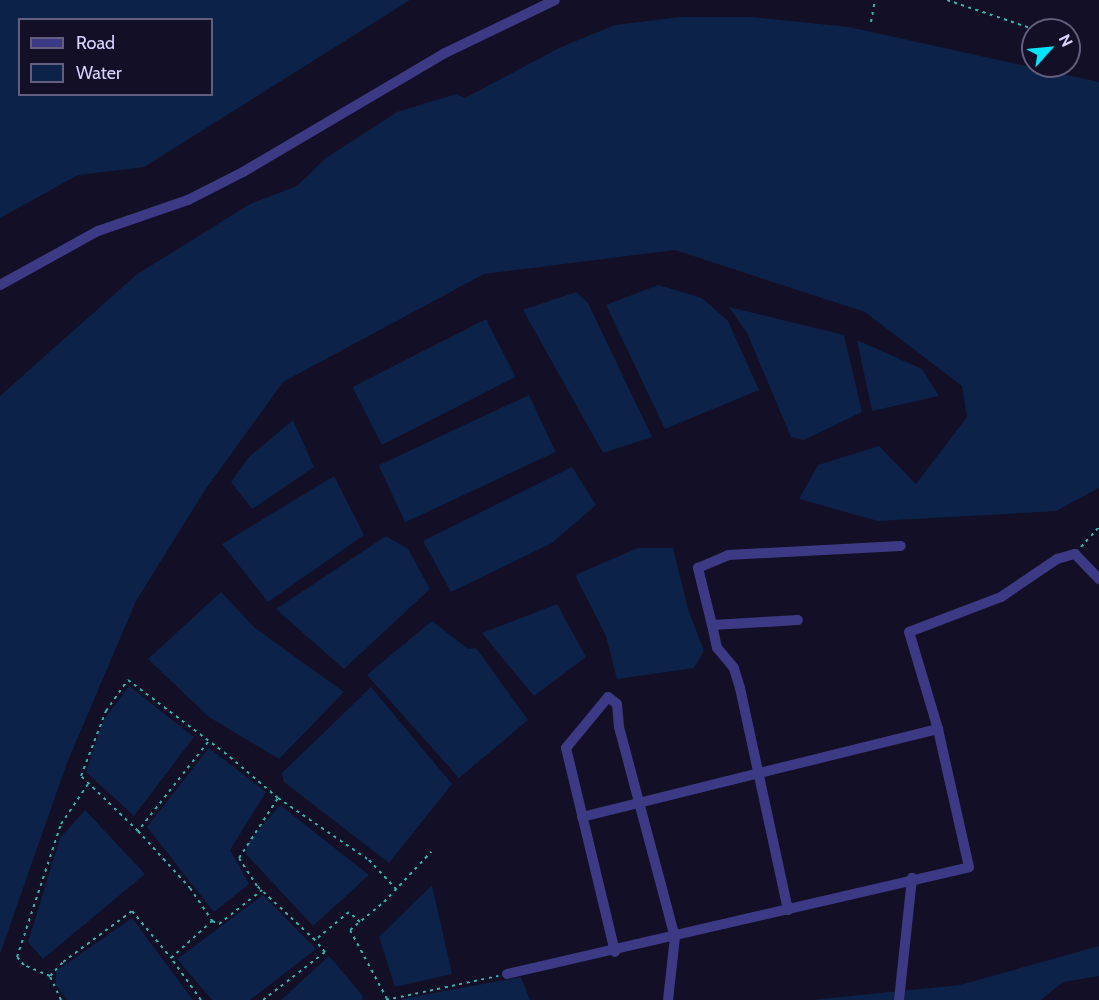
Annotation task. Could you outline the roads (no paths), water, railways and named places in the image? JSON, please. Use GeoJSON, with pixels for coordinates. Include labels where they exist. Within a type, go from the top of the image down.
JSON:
{"type":"FeatureCollection","features":[{"type":"Feature","properties":{"kind":"street"},"geometry":{"type":"LineString","coordinates":[[0,285],[98,231],[188,200],[434,59],[555,0]]}},
{"type":"Feature","properties":{"kind":"street"},"geometry":{"type":"LineString","coordinates":[[788,910],[761,773],[734,668],[717,648],[698,568],[728,555],[901,546]]}},
{"type":"Feature","properties":{"kind":"street"},"geometry":{"type":"LineString","coordinates":[[507,974],[675,937],[912,878],[969,867],[938,729],[909,638],[912,628],[1001,597],[1057,559],[1075,554],[1099,579]]}},
{"type":"Feature","properties":{"kind":"street"},"geometry":{"type":"LineString","coordinates":[[712,625],[780,618],[798,620]]}},
{"type":"Feature","properties":{"kind":"street"},"geometry":{"type":"LineString","coordinates":[[615,951],[566,747],[608,697],[617,704],[619,727],[675,937],[668,1000]]}},
{"type":"Feature","properties":{"kind":"street"},"geometry":{"type":"LineString","coordinates":[[582,817],[639,801],[938,729]]}},
{"type":"Feature","properties":{"kind":"street"},"geometry":{"type":"LineString","coordinates":[[899,1000],[903,981],[912,878]]}},
{"type":"Feature","properties":{"kind":"water"},"geometry":{"type":"Polygon","coordinates":[[[0,0],[410,0],[144,167],[78,175],[0,218],[0,0]]]}},
{"type":"Feature","properties":{"kind":"water"},"geometry":{"type":"Polygon","coordinates":[[[680,17],[752,17],[849,27],[1021,65],[1021,78],[1081,78],[1099,82],[1099,488],[1056,511],[878,521],[799,499],[818,465],[879,446],[916,484],[967,417],[962,386],[865,312],[675,250],[484,274],[283,382],[205,490],[136,601],[67,763],[0,954],[0,396],[136,275],[250,204],[297,186],[326,158],[397,112],[456,94],[465,98],[561,47],[615,25],[680,17]]]}},
{"type":"Feature","properties":{"kind":"water"},"geometry":{"type":"Polygon","coordinates":[[[658,285],[702,298],[728,321],[759,390],[665,429],[606,305],[658,285]]]}},
{"type":"Feature","properties":{"kind":"water"},"geometry":{"type":"Polygon","coordinates":[[[576,292],[588,303],[652,437],[603,453],[523,310],[576,292]]]}},
{"type":"Feature","properties":{"kind":"water"},"geometry":{"type":"Polygon","coordinates":[[[729,307],[844,335],[862,412],[804,440],[791,437],[747,333],[729,307]]]}},
{"type":"Feature","properties":{"kind":"water"},"geometry":{"type":"Polygon","coordinates":[[[486,319],[516,377],[382,445],[352,387],[486,319]]]}},
{"type":"Feature","properties":{"kind":"water"},"geometry":{"type":"Polygon","coordinates":[[[857,340],[922,369],[939,396],[872,411],[857,340]]]}},
{"type":"Feature","properties":{"kind":"water"},"geometry":{"type":"Polygon","coordinates":[[[529,395],[556,452],[405,522],[379,465],[529,395]]]}},
{"type":"Feature","properties":{"kind":"water"},"geometry":{"type":"Polygon","coordinates":[[[293,420],[314,467],[252,509],[231,482],[249,457],[293,420]]]}},
{"type":"Feature","properties":{"kind":"water"},"geometry":{"type":"Polygon","coordinates":[[[572,467],[596,505],[552,543],[451,592],[423,541],[572,467]]]}},
{"type":"Feature","properties":{"kind":"water"},"geometry":{"type":"Polygon","coordinates":[[[334,476],[364,535],[268,602],[222,544],[334,476]]]}},
{"type":"Feature","properties":{"kind":"water"},"geometry":{"type":"Polygon","coordinates":[[[386,536],[408,549],[430,589],[344,669],[276,609],[386,536]]]}},
{"type":"Feature","properties":{"kind":"water"},"geometry":{"type":"Polygon","coordinates":[[[638,548],[673,548],[688,609],[704,651],[694,668],[617,679],[606,636],[575,575],[638,548]]]}},
{"type":"Feature","properties":{"kind":"water"},"geometry":{"type":"Polygon","coordinates":[[[221,592],[255,628],[344,692],[279,759],[209,717],[148,659],[221,592]]]}},
{"type":"Feature","properties":{"kind":"water"},"geometry":{"type":"Polygon","coordinates":[[[557,604],[586,657],[534,696],[482,633],[557,604]]]}},
{"type":"Feature","properties":{"kind":"water"},"geometry":{"type":"Polygon","coordinates":[[[432,621],[468,649],[476,648],[528,720],[459,778],[367,675],[432,621]]]}},
{"type":"Feature","properties":{"kind":"water"},"geometry":{"type":"Polygon","coordinates":[[[129,686],[194,737],[134,816],[86,772],[103,721],[129,686]]]}},
{"type":"Feature","properties":{"kind":"water"},"geometry":{"type":"Polygon","coordinates":[[[371,687],[452,784],[389,863],[284,782],[282,773],[371,687]]]}},
{"type":"Feature","properties":{"kind":"water"},"geometry":{"type":"Polygon","coordinates":[[[209,748],[266,792],[230,850],[249,884],[214,912],[147,827],[209,748]]]}},
{"type":"Feature","properties":{"kind":"water"},"geometry":{"type":"Polygon","coordinates":[[[280,805],[369,875],[313,926],[246,854],[247,844],[280,805]]]}},
{"type":"Feature","properties":{"kind":"water"},"geometry":{"type":"Polygon","coordinates":[[[85,810],[145,874],[43,959],[28,942],[60,838],[85,810]]]}},
{"type":"Feature","properties":{"kind":"water"},"geometry":{"type":"Polygon","coordinates":[[[432,885],[452,974],[395,987],[379,937],[432,885]]]}},
{"type":"Feature","properties":{"kind":"water"},"geometry":{"type":"Polygon","coordinates":[[[263,895],[316,949],[250,1000],[212,1000],[177,959],[263,895]]]}},
{"type":"Feature","properties":{"kind":"water"},"geometry":{"type":"Polygon","coordinates":[[[132,918],[193,1000],[67,1000],[56,985],[56,971],[132,918]]]}},
{"type":"Feature","properties":{"kind":"water"},"geometry":{"type":"Polygon","coordinates":[[[1099,946],[1099,976],[1063,982],[1041,1000],[811,1000],[960,985],[1099,946]]]}},
{"type":"Feature","properties":{"kind":"water"},"geometry":{"type":"Polygon","coordinates":[[[329,956],[363,996],[362,1000],[281,1000],[329,956]]]}},
{"type":"Feature","properties":{"kind":"water"},"geometry":{"type":"Polygon","coordinates":[[[521,977],[530,1000],[400,1000],[401,999],[521,977]]]}}]}
